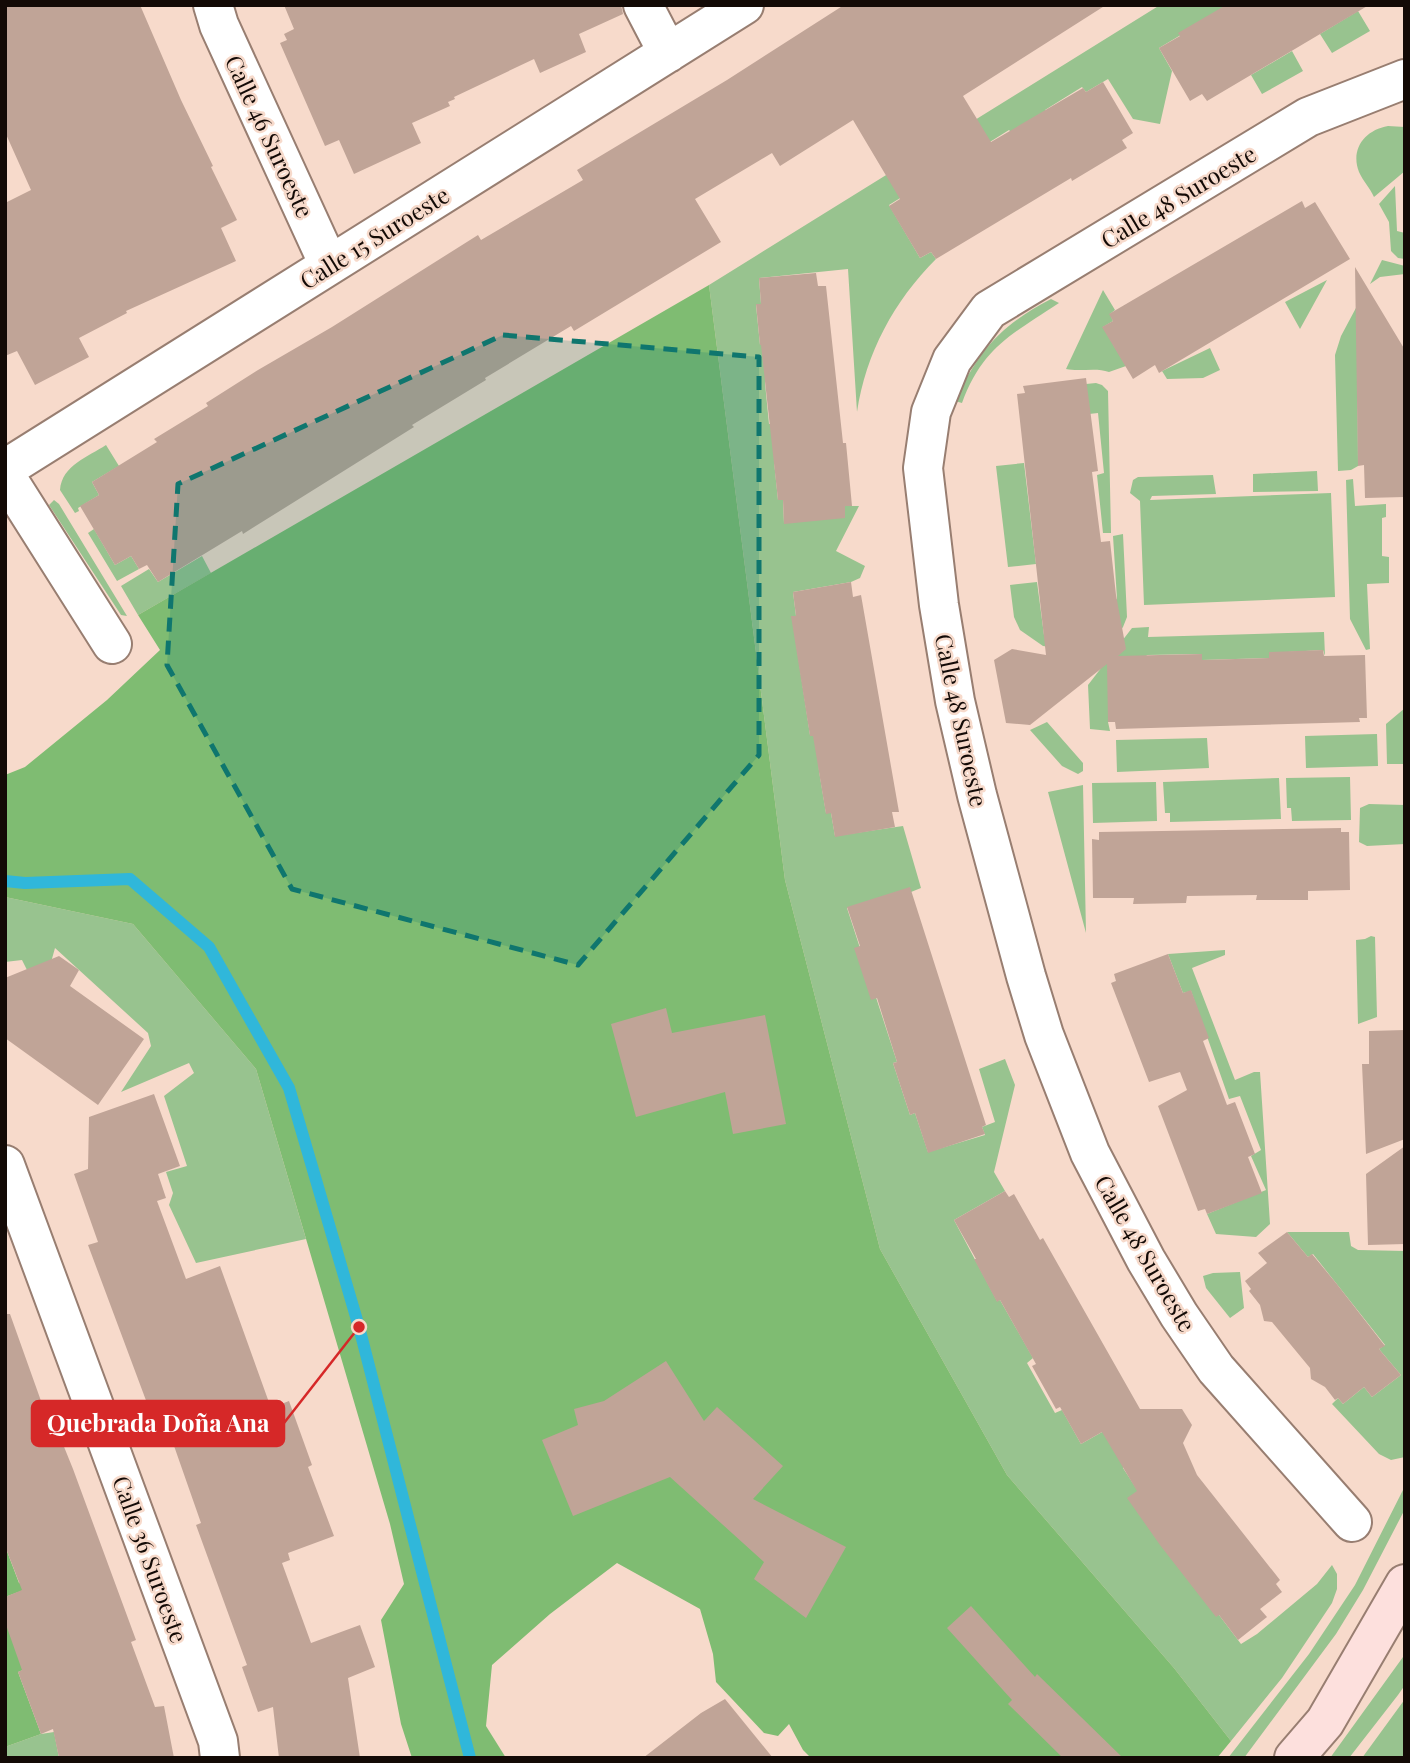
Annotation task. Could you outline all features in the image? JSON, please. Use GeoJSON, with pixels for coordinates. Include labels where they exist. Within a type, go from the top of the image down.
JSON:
{"type":"FeatureCollection","features":[{"type":"Feature","properties":{"kind":"street","name":"Calle 46 Suroeste"},"geometry":{"type":"LineString","coordinates":[[213,5],[219,25],[329,265]]}},
{"type":"Feature","properties":{"kind":"street"},"geometry":{"type":"LineString","coordinates":[[643,5],[668,53]]}},
{"type":"Feature","properties":{"kind":"street","name":"Calle 15 Suroeste"},"geometry":{"type":"LineString","coordinates":[[5,469],[744,5]]}},
{"type":"Feature","properties":{"kind":"street","name":"Calle 48 Suroeste"},"geometry":{"type":"LineString","coordinates":[[1352,1522],[1216,1369],[1146,1260],[1090,1153],[1040,1023],[976,795],[955,701],[939,606],[923,467],[931,412],[952,360],[989,310],[1308,117],[1405,79]]}},
{"type":"Feature","properties":{"kind":"street"},"geometry":{"type":"LineString","coordinates":[[5,475],[112,643]]}},
{"type":"Feature","properties":{"kind":"street","name":"Calle 36 Suroeste"},"geometry":{"type":"LineString","coordinates":[[5,1165],[218,1741],[220,1758]]}},
{"type":"Feature","properties":{"kind":"street"},"geometry":{"type":"LineString","coordinates":[[1294,1758],[1325,1722],[1405,1584]]}},
{"type":"Feature","properties":{"kind":"highlighted area"},"geometry":{"type":"Polygon","coordinates":[[[503,335],[759,357],[759,755],[578,965],[292,889],[167,665],[178,484],[503,335]]]}},
{"type":"Feature","properties":{"kind":"green space"},"geometry":{"type":"Polygon","coordinates":[[[1160,5],[1231,5],[1159,48],[1172,71],[1160,124],[1133,119],[1108,79],[1086,92],[1082,87],[1045,110],[1047,114],[1013,134],[1009,130],[889,205],[920,258],[931,252],[936,259],[907,292],[884,329],[867,369],[857,412],[848,269],[759,278],[761,304],[756,305],[760,345],[765,345],[769,424],[774,424],[774,461],[778,500],[783,500],[784,523],[845,506],[859,506],[836,551],[865,566],[860,578],[793,592],[796,616],[792,616],[810,735],[817,735],[819,771],[826,813],[831,813],[835,836],[903,826],[921,888],[847,908],[897,1062],[893,1063],[910,1115],[915,1113],[928,1152],[985,1135],[982,1127],[995,1122],[979,1069],[1005,1059],[1015,1085],[994,1172],[1005,1191],[954,1220],[997,1301],[1000,1300],[1033,1358],[1027,1363],[1055,1413],[1062,1410],[1081,1444],[1132,1415],[1123,1468],[1219,1615],[1241,1644],[1317,1584],[1332,1565],[1337,1574],[1337,1589],[1332,1603],[1282,1678],[1231,1741],[1174,1668],[1007,1475],[880,1249],[785,880],[709,285],[1160,5]]]}},
{"type":"Feature","properties":{"kind":"green space"},"geometry":{"type":"Polygon","coordinates":[[[1358,11],[1370,31],[1332,53],[1320,34],[1358,11]]]}},
{"type":"Feature","properties":{"kind":"green space"},"geometry":{"type":"Polygon","coordinates":[[[1292,51],[1303,71],[1262,94],[1251,75],[1292,51]]]}},
{"type":"Feature","properties":{"kind":"green space"},"geometry":{"type":"Polygon","coordinates":[[[1388,126],[1405,127],[1405,171],[1374,197],[1359,172],[1356,156],[1366,136],[1388,126]]]}},
{"type":"Feature","properties":{"kind":"green space"},"geometry":{"type":"Polygon","coordinates":[[[1395,186],[1397,231],[1405,233],[1405,259],[1398,258],[1391,251],[1389,222],[1379,204],[1395,186]]]}},
{"type":"Feature","properties":{"kind":"green space"},"geometry":{"type":"Polygon","coordinates":[[[1382,260],[1405,266],[1405,274],[1380,277],[1370,284],[1382,260]]]}},
{"type":"Feature","properties":{"kind":"green space"},"geometry":{"type":"Polygon","coordinates":[[[1327,280],[1300,329],[1285,302],[1327,280]]]}},
{"type":"Feature","properties":{"kind":"green space"},"geometry":{"type":"Polygon","coordinates":[[[709,285],[785,880],[880,1249],[1007,1475],[1174,1668],[1231,1741],[1217,1758],[811,1758],[803,1750],[789,1724],[778,1736],[764,1733],[716,1682],[713,1654],[700,1609],[617,1563],[550,1614],[492,1665],[486,1726],[506,1758],[412,1758],[401,1724],[381,1620],[404,1584],[390,1524],[256,1069],[133,924],[5,897],[5,775],[25,767],[107,700],[160,650],[138,615],[709,285]]]}},
{"type":"Feature","properties":{"kind":"green space"},"geometry":{"type":"Polygon","coordinates":[[[1103,290],[1115,310],[1110,314],[1113,321],[1103,327],[1126,366],[1109,372],[1066,369],[1103,290]]]}},
{"type":"Feature","properties":{"kind":"green space"},"geometry":{"type":"Polygon","coordinates":[[[1051,299],[1059,303],[1000,344],[979,368],[962,403],[955,401],[973,367],[993,341],[1018,319],[1051,299]]]}},
{"type":"Feature","properties":{"kind":"green space"},"geometry":{"type":"Polygon","coordinates":[[[1357,306],[1358,466],[1351,470],[1338,471],[1335,355],[1341,336],[1357,306]]]}},
{"type":"Feature","properties":{"kind":"green space"},"geometry":{"type":"Polygon","coordinates":[[[1210,348],[1220,370],[1203,378],[1167,379],[1162,371],[1210,348]]]}},
{"type":"Feature","properties":{"kind":"green space"},"geometry":{"type":"Polygon","coordinates":[[[1096,383],[1108,391],[1111,533],[1103,533],[1097,475],[1104,473],[1098,413],[1089,414],[1086,384],[1096,383]]]}},
{"type":"Feature","properties":{"kind":"green space"},"geometry":{"type":"Polygon","coordinates":[[[106,445],[119,466],[92,482],[99,495],[78,508],[79,511],[75,513],[60,490],[65,474],[106,445]]]}},
{"type":"Feature","properties":{"kind":"green space"},"geometry":{"type":"Polygon","coordinates":[[[1024,463],[1036,564],[1008,567],[996,466],[1024,463]]]}},
{"type":"Feature","properties":{"kind":"green space"},"geometry":{"type":"Polygon","coordinates":[[[1317,471],[1318,491],[1253,492],[1253,474],[1317,471]]]}},
{"type":"Feature","properties":{"kind":"green space"},"geometry":{"type":"Polygon","coordinates":[[[1213,475],[1216,494],[1152,496],[1150,500],[1331,493],[1335,597],[1144,605],[1140,501],[1130,493],[1133,480],[1138,477],[1213,475]]]}},
{"type":"Feature","properties":{"kind":"green space"},"geometry":{"type":"Polygon","coordinates":[[[1353,479],[1355,506],[1386,504],[1386,517],[1382,518],[1382,556],[1389,557],[1389,583],[1367,584],[1370,649],[1366,650],[1350,619],[1346,480],[1353,479]]]}},
{"type":"Feature","properties":{"kind":"green space"},"geometry":{"type":"Polygon","coordinates":[[[54,500],[59,504],[127,616],[121,615],[49,505],[54,500]]]}},
{"type":"Feature","properties":{"kind":"green space"},"geometry":{"type":"Polygon","coordinates":[[[94,529],[115,565],[131,556],[139,569],[117,581],[88,533],[94,529]]]}},
{"type":"Feature","properties":{"kind":"green space"},"geometry":{"type":"Polygon","coordinates":[[[1123,534],[1127,617],[1117,636],[1058,648],[1043,646],[1020,630],[1014,617],[1010,585],[1037,582],[1044,635],[1117,599],[1113,536],[1123,534]]]}},
{"type":"Feature","properties":{"kind":"green space"},"geometry":{"type":"Polygon","coordinates":[[[202,556],[211,573],[138,615],[121,586],[149,569],[158,582],[202,556]]]}},
{"type":"Feature","properties":{"kind":"green space"},"geometry":{"type":"Polygon","coordinates":[[[1149,627],[1148,637],[1324,632],[1325,656],[1323,650],[1269,653],[1269,658],[1202,660],[1201,654],[1147,655],[1108,722],[1110,731],[1090,729],[1088,685],[1132,628],[1149,627]]]}},
{"type":"Feature","properties":{"kind":"green space"},"geometry":{"type":"Polygon","coordinates":[[[1405,708],[1405,764],[1387,764],[1386,724],[1405,708]]]}},
{"type":"Feature","properties":{"kind":"green space"},"geometry":{"type":"Polygon","coordinates":[[[1047,722],[1083,763],[1083,771],[1078,774],[1062,766],[1030,730],[1047,722]]]}},
{"type":"Feature","properties":{"kind":"green space"},"geometry":{"type":"Polygon","coordinates":[[[1377,734],[1378,766],[1306,768],[1305,736],[1377,734]]]}},
{"type":"Feature","properties":{"kind":"green space"},"geometry":{"type":"Polygon","coordinates":[[[1207,738],[1209,768],[1117,772],[1116,740],[1207,738]]]}},
{"type":"Feature","properties":{"kind":"green space"},"geometry":{"type":"Polygon","coordinates":[[[1350,777],[1351,820],[1292,821],[1291,808],[1287,808],[1286,778],[1350,777]]]}},
{"type":"Feature","properties":{"kind":"green space"},"geometry":{"type":"Polygon","coordinates":[[[1279,778],[1281,819],[1170,822],[1170,813],[1165,813],[1163,782],[1279,778]]]}},
{"type":"Feature","properties":{"kind":"green space"},"geometry":{"type":"Polygon","coordinates":[[[1156,782],[1157,821],[1093,823],[1092,783],[1156,782]]]}},
{"type":"Feature","properties":{"kind":"green space"},"geometry":{"type":"Polygon","coordinates":[[[1083,785],[1086,933],[1048,792],[1083,785]]]}},
{"type":"Feature","properties":{"kind":"green space"},"geometry":{"type":"Polygon","coordinates":[[[1369,804],[1405,805],[1405,844],[1367,846],[1359,842],[1360,808],[1369,804]]]}},
{"type":"Feature","properties":{"kind":"green space"},"geometry":{"type":"Polygon","coordinates":[[[5,897],[133,924],[256,1069],[306,1239],[196,1263],[169,1205],[173,1193],[166,1172],[187,1166],[164,1096],[194,1073],[189,1063],[121,1092],[151,1046],[148,1033],[55,948],[41,998],[22,960],[5,962],[5,897]]]}},
{"type":"Feature","properties":{"kind":"green space"},"geometry":{"type":"Polygon","coordinates":[[[1375,937],[1377,1017],[1358,1024],[1356,940],[1375,937]]]}},
{"type":"Feature","properties":{"kind":"green space"},"geometry":{"type":"Polygon","coordinates":[[[1225,950],[1225,955],[1192,968],[1235,1080],[1260,1072],[1270,1224],[1256,1237],[1216,1234],[1207,1214],[1266,1190],[1251,1156],[1261,1150],[1240,1096],[1229,1099],[1191,991],[1183,993],[1168,954],[1225,950]]]}},
{"type":"Feature","properties":{"kind":"green space"},"geometry":{"type":"Polygon","coordinates":[[[1287,1232],[1349,1232],[1351,1246],[1358,1250],[1405,1251],[1405,1457],[1391,1460],[1379,1454],[1332,1404],[1338,1398],[1343,1404],[1364,1387],[1372,1397],[1401,1375],[1379,1349],[1385,1345],[1313,1254],[1308,1257],[1287,1232]]]}},
{"type":"Feature","properties":{"kind":"green space"},"geometry":{"type":"Polygon","coordinates":[[[1240,1272],[1244,1308],[1230,1318],[1206,1288],[1203,1276],[1240,1272]]]}},
{"type":"Feature","properties":{"kind":"green space"},"geometry":{"type":"Polygon","coordinates":[[[1405,1486],[1405,1509],[1363,1590],[1336,1634],[1244,1758],[1228,1758],[1309,1654],[1355,1585],[1405,1486]]]}},
{"type":"Feature","properties":{"kind":"green space"},"geometry":{"type":"Polygon","coordinates":[[[5,1546],[19,1583],[35,1586],[5,1597],[5,1546]]]}},
{"type":"Feature","properties":{"kind":"green space"},"geometry":{"type":"Polygon","coordinates":[[[5,1622],[54,1658],[18,1672],[41,1734],[5,1747],[5,1622]]]}},
{"type":"Feature","properties":{"kind":"green space"},"geometry":{"type":"Polygon","coordinates":[[[1403,1657],[1405,1685],[1398,1695],[1349,1758],[1330,1758],[1403,1657]]]}},
{"type":"Feature","properties":{"kind":"green space"},"geometry":{"type":"Polygon","coordinates":[[[1405,1699],[1405,1758],[1362,1758],[1405,1699]]]}},
{"type":"Feature","properties":{"kind":"green space"},"geometry":{"type":"Polygon","coordinates":[[[54,1732],[59,1758],[5,1758],[5,1747],[54,1732]]]}},
{"type":"Feature","properties":{"kind":"building"},"geometry":{"type":"Polygon","coordinates":[[[5,5],[140,5],[237,220],[221,228],[236,261],[126,311],[127,313],[79,338],[89,357],[35,385],[17,351],[5,356],[5,203],[31,190],[5,132],[5,5]]]}},
{"type":"Feature","properties":{"kind":"building"},"geometry":{"type":"Polygon","coordinates":[[[284,5],[621,5],[623,14],[579,34],[586,52],[540,73],[534,59],[454,97],[455,99],[448,102],[450,106],[412,123],[421,143],[354,174],[339,140],[325,146],[280,43],[287,40],[284,34],[294,29],[284,5]]]}},
{"type":"Feature","properties":{"kind":"building"},"geometry":{"type":"Polygon","coordinates":[[[844,5],[1106,5],[963,96],[991,142],[1083,88],[1086,92],[1103,82],[1133,133],[1122,140],[1127,148],[1072,181],[1071,178],[936,259],[931,252],[920,258],[889,206],[900,199],[853,120],[780,166],[772,153],[695,199],[721,242],[574,331],[571,326],[485,378],[486,380],[412,425],[414,427],[243,534],[242,531],[158,582],[147,565],[139,569],[131,556],[115,565],[80,506],[99,495],[92,482],[157,442],[154,439],[208,406],[206,403],[258,370],[478,235],[481,240],[583,180],[577,170],[727,80],[844,5]]]}},
{"type":"Feature","properties":{"kind":"building"},"geometry":{"type":"Polygon","coordinates":[[[1226,5],[1369,5],[1207,101],[1202,94],[1190,101],[1159,48],[1180,36],[1178,33],[1226,5]]]}},
{"type":"Feature","properties":{"kind":"building"},"geometry":{"type":"Polygon","coordinates":[[[1302,201],[1305,208],[1315,202],[1350,259],[1159,373],[1155,365],[1133,379],[1102,327],[1113,321],[1109,314],[1302,201]]]}},
{"type":"Feature","properties":{"kind":"building"},"geometry":{"type":"Polygon","coordinates":[[[1355,267],[1405,350],[1405,497],[1365,498],[1364,465],[1358,466],[1355,267]]]}},
{"type":"Feature","properties":{"kind":"building"},"geometry":{"type":"Polygon","coordinates":[[[816,273],[818,286],[826,286],[852,506],[845,506],[845,518],[784,524],[783,500],[778,500],[760,345],[756,304],[761,304],[759,278],[816,273]]]}},
{"type":"Feature","properties":{"kind":"building"},"geometry":{"type":"Polygon","coordinates":[[[1086,378],[1098,471],[1092,472],[1101,542],[1110,541],[1126,649],[1118,656],[1202,654],[1202,660],[1269,658],[1269,652],[1323,650],[1324,656],[1365,655],[1367,718],[1359,718],[1360,722],[1116,729],[1115,722],[1108,722],[1107,664],[1030,725],[1006,723],[994,660],[1012,649],[1046,655],[1017,394],[1025,393],[1023,386],[1086,378]]]}},
{"type":"Feature","properties":{"kind":"building"},"geometry":{"type":"Polygon","coordinates":[[[851,582],[853,597],[861,595],[899,812],[892,812],[895,827],[835,837],[831,813],[826,814],[813,736],[810,736],[791,616],[796,616],[793,592],[851,582]]]}},
{"type":"Feature","properties":{"kind":"building"},"geometry":{"type":"Polygon","coordinates":[[[1341,828],[1341,832],[1349,832],[1350,890],[1308,891],[1308,900],[1256,900],[1257,895],[1187,896],[1186,903],[1133,904],[1134,898],[1093,898],[1092,839],[1099,840],[1099,832],[1341,828]]]}},
{"type":"Feature","properties":{"kind":"building"},"geometry":{"type":"Polygon","coordinates":[[[910,887],[986,1125],[982,1127],[985,1134],[928,1153],[915,1113],[910,1115],[893,1063],[897,1062],[877,998],[871,1000],[854,948],[860,946],[847,907],[910,887]]]}},
{"type":"Feature","properties":{"kind":"building"},"geometry":{"type":"Polygon","coordinates":[[[1168,954],[1183,993],[1191,990],[1209,1038],[1203,1041],[1227,1105],[1235,1102],[1255,1154],[1248,1157],[1262,1193],[1207,1214],[1205,1209],[1198,1211],[1158,1106],[1187,1090],[1180,1072],[1149,1082],[1111,983],[1116,981],[1114,974],[1168,954]]]}},
{"type":"Feature","properties":{"kind":"building"},"geometry":{"type":"Polygon","coordinates":[[[59,956],[79,970],[70,986],[144,1039],[98,1105],[5,1038],[5,978],[59,956]]]}},
{"type":"Feature","properties":{"kind":"building"},"geometry":{"type":"Polygon","coordinates":[[[666,1008],[672,1033],[765,1015],[786,1124],[733,1134],[725,1092],[636,1117],[611,1024],[666,1008]]]}},
{"type":"Feature","properties":{"kind":"building"},"geometry":{"type":"Polygon","coordinates":[[[1405,1030],[1405,1139],[1366,1154],[1362,1064],[1369,1064],[1369,1031],[1405,1030]]]}},
{"type":"Feature","properties":{"kind":"building"},"geometry":{"type":"Polygon","coordinates":[[[154,1094],[180,1166],[158,1174],[166,1198],[157,1201],[186,1279],[220,1266],[271,1408],[289,1401],[312,1465],[308,1467],[334,1536],[288,1553],[290,1560],[282,1563],[311,1643],[360,1625],[375,1667],[348,1678],[360,1758],[279,1758],[273,1707],[258,1712],[242,1667],[247,1665],[196,1525],[201,1523],[173,1443],[163,1446],[88,1245],[98,1242],[74,1174],[88,1169],[89,1117],[154,1094]]]}},
{"type":"Feature","properties":{"kind":"building"},"geometry":{"type":"Polygon","coordinates":[[[1405,1146],[1405,1244],[1368,1245],[1366,1174],[1405,1146]]]}},
{"type":"Feature","properties":{"kind":"building"},"geometry":{"type":"Polygon","coordinates":[[[1005,1191],[1009,1197],[1014,1194],[1040,1240],[1043,1238],[1140,1409],[1182,1409],[1192,1425],[1183,1443],[1197,1475],[1280,1580],[1276,1584],[1282,1592],[1260,1609],[1267,1617],[1238,1640],[1219,1615],[1216,1617],[1127,1498],[1137,1491],[1102,1432],[1081,1444],[1060,1407],[1056,1409],[1032,1366],[1036,1364],[974,1259],[954,1220],[1005,1191]]]}},
{"type":"Feature","properties":{"kind":"building"},"geometry":{"type":"Polygon","coordinates":[[[1287,1232],[1308,1257],[1312,1254],[1336,1283],[1385,1346],[1379,1349],[1401,1375],[1372,1397],[1364,1387],[1343,1404],[1338,1398],[1335,1400],[1325,1387],[1311,1379],[1310,1368],[1272,1322],[1264,1321],[1260,1305],[1245,1281],[1267,1263],[1258,1253],[1287,1232]]]}},
{"type":"Feature","properties":{"kind":"building"},"geometry":{"type":"Polygon","coordinates":[[[5,1314],[10,1314],[51,1429],[56,1427],[73,1469],[136,1640],[131,1642],[155,1707],[164,1706],[174,1758],[59,1758],[53,1729],[41,1734],[18,1672],[22,1670],[5,1622],[5,1597],[22,1590],[5,1546],[5,1314]]]}},
{"type":"Feature","properties":{"kind":"building"},"geometry":{"type":"Polygon","coordinates":[[[666,1361],[704,1421],[717,1407],[783,1466],[753,1499],[846,1547],[806,1618],[754,1579],[764,1562],[670,1477],[573,1516],[542,1440],[578,1425],[574,1409],[604,1401],[666,1361]]]}},
{"type":"Feature","properties":{"kind":"building"},"geometry":{"type":"Polygon","coordinates":[[[971,1606],[1035,1677],[1037,1674],[1123,1758],[1063,1758],[1008,1704],[1012,1700],[947,1628],[971,1606]]]}},
{"type":"Feature","properties":{"kind":"building"},"geometry":{"type":"Polygon","coordinates":[[[725,1699],[773,1758],[643,1758],[701,1713],[725,1699]]]}},
{"type":"Feature","properties":{"kind":"waterway"},"geometry":{"type":"LineString","coordinates":[[5,881],[25,883],[130,879],[209,947],[289,1088],[359,1327],[470,1758]]}},
{"type":"Feature","properties":{"kind":"place","name":"Quebrada Doña Ana"},"geometry":{"type":"Point","coordinates":[359,1327]}}]}
